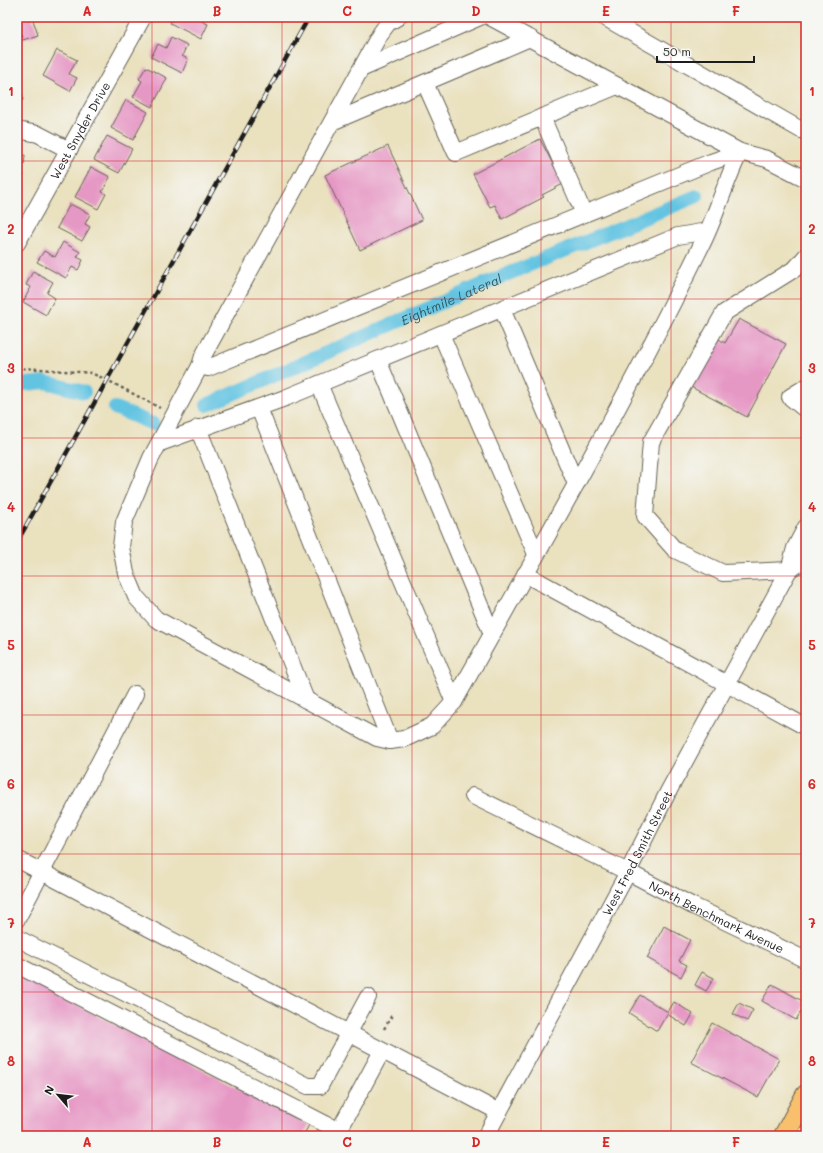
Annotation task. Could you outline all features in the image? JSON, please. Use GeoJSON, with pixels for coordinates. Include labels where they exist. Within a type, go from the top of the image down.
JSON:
{"type":"FeatureCollection","features":[{"type":"Feature","properties":{"kind":"main road"},"geometry":{"type":"LineString","coordinates":[[784,1136],[806,1095]]}},
{"type":"Feature","properties":{"kind":"street","name":"West Snyder Drive"},"geometry":{"type":"LineString","coordinates":[[17,244],[143,17]]}},
{"type":"Feature","properties":{"kind":"street"},"geometry":{"type":"LineString","coordinates":[[398,17],[388,23],[380,34],[203,356],[200,366],[151,458],[124,522],[121,547],[126,573],[136,598],[156,619],[377,738],[390,741],[404,739],[432,726],[454,702],[611,421],[699,250],[740,152]]}},
{"type":"Feature","properties":{"kind":"street"},"geometry":{"type":"LineString","coordinates":[[361,70],[480,17]]}},
{"type":"Feature","properties":{"kind":"street"},"geometry":{"type":"LineString","coordinates":[[490,17],[740,152],[767,158],[806,179]]}},
{"type":"Feature","properties":{"kind":"street"},"geometry":{"type":"LineString","coordinates":[[604,17],[801,130],[806,131]]}},
{"type":"Feature","properties":{"kind":"street"},"geometry":{"type":"LineString","coordinates":[[332,122],[530,38]]}},
{"type":"Feature","properties":{"kind":"street"},"geometry":{"type":"LineString","coordinates":[[425,83],[456,153],[617,86]]}},
{"type":"Feature","properties":{"kind":"street"},"geometry":{"type":"LineString","coordinates":[[542,117],[584,214]]}},
{"type":"Feature","properties":{"kind":"street"},"geometry":{"type":"LineString","coordinates":[[17,130],[38,134],[69,150]]}},
{"type":"Feature","properties":{"kind":"street"},"geometry":{"type":"LineString","coordinates":[[200,366],[208,368],[711,162],[740,152]]}},
{"type":"Feature","properties":{"kind":"street"},"geometry":{"type":"LineString","coordinates":[[160,442],[259,408],[678,236],[708,231]]}},
{"type":"Feature","properties":{"kind":"street"},"geometry":{"type":"LineString","coordinates":[[805,259],[796,268],[724,312],[651,442],[645,516],[675,550],[723,573],[789,570],[806,559]]}},
{"type":"Feature","properties":{"kind":"street"},"geometry":{"type":"LineString","coordinates":[[502,309],[576,484]]}},
{"type":"Feature","properties":{"kind":"street"},"geometry":{"type":"LineString","coordinates":[[441,334],[536,554]]}},
{"type":"Feature","properties":{"kind":"street"},"geometry":{"type":"LineString","coordinates":[[378,360],[492,634]]}},
{"type":"Feature","properties":{"kind":"street"},"geometry":{"type":"LineString","coordinates":[[319,384],[454,702]]}},
{"type":"Feature","properties":{"kind":"street"},"geometry":{"type":"LineString","coordinates":[[806,387],[790,397],[806,410]]}},
{"type":"Feature","properties":{"kind":"street"},"geometry":{"type":"LineString","coordinates":[[259,408],[390,741]]}},
{"type":"Feature","properties":{"kind":"street"},"geometry":{"type":"LineString","coordinates":[[198,428],[306,700]]}},
{"type":"Feature","properties":{"kind":"street"},"geometry":{"type":"LineString","coordinates":[[789,570],[795,548],[806,527]]}},
{"type":"Feature","properties":{"kind":"street","name":"West Fred Smith Street"},"geometry":{"type":"LineString","coordinates":[[486,1136],[628,872],[668,792],[789,570]]}},
{"type":"Feature","properties":{"kind":"street"},"geometry":{"type":"LineString","coordinates":[[525,574],[806,727]]}},
{"type":"Feature","properties":{"kind":"street"},"geometry":{"type":"LineString","coordinates":[[17,920],[135,694]]}},
{"type":"Feature","properties":{"kind":"street","name":"North Benchmark Avenue"},"geometry":{"type":"LineString","coordinates":[[473,796],[628,872],[693,906],[806,960]]}},
{"type":"Feature","properties":{"kind":"street"},"geometry":{"type":"LineString","coordinates":[[17,859],[499,1112]]}},
{"type":"Feature","properties":{"kind":"street"},"geometry":{"type":"LineString","coordinates":[[17,938],[308,1086],[320,1086],[368,997]]}},
{"type":"Feature","properties":{"kind":"street"},"geometry":{"type":"LineString","coordinates":[[17,965],[337,1134],[382,1051]]}},
{"type":"Feature","properties":{"kind":"path"},"geometry":{"type":"LineString","coordinates":[[17,371],[26,368],[90,373],[107,380],[160,408]]}},
{"type":"Feature","properties":{"kind":"path"},"geometry":{"type":"LineString","coordinates":[[384,1029],[392,1015]]}},
{"type":"Feature","properties":{"kind":"building"},"geometry":{"type":"Polygon","coordinates":[[[17,17],[32,17],[38,35],[23,40],[21,34],[17,36],[17,17]]]}},
{"type":"Feature","properties":{"kind":"building"},"geometry":{"type":"Polygon","coordinates":[[[173,17],[203,17],[201,21],[208,24],[201,39],[170,23],[173,17]]]}},
{"type":"Feature","properties":{"kind":"building"},"geometry":{"type":"Polygon","coordinates":[[[171,37],[187,45],[182,56],[188,59],[182,73],[151,57],[158,44],[166,48],[171,37]]]}},
{"type":"Feature","properties":{"kind":"building"},"geometry":{"type":"Polygon","coordinates":[[[57,50],[77,60],[69,74],[77,78],[70,91],[43,76],[57,50]]]}},
{"type":"Feature","properties":{"kind":"building"},"geometry":{"type":"Polygon","coordinates":[[[146,67],[167,78],[152,107],[133,97],[142,81],[139,79],[146,67]]]}},
{"type":"Feature","properties":{"kind":"building"},"geometry":{"type":"Polygon","coordinates":[[[17,80],[20,80],[23,100],[17,101],[17,80]]]}},
{"type":"Feature","properties":{"kind":"building"},"geometry":{"type":"Polygon","coordinates":[[[126,100],[148,112],[133,140],[111,128],[126,100]]]}},
{"type":"Feature","properties":{"kind":"building"},"geometry":{"type":"Polygon","coordinates":[[[107,136],[132,149],[119,173],[94,160],[107,136]]]}},
{"type":"Feature","properties":{"kind":"building"},"geometry":{"type":"Polygon","coordinates":[[[540,139],[563,184],[542,195],[544,197],[502,219],[495,205],[490,207],[473,174],[540,139]]]}},
{"type":"Feature","properties":{"kind":"building"},"geometry":{"type":"Polygon","coordinates":[[[388,146],[422,220],[360,250],[325,175],[388,146]]]}},
{"type":"Feature","properties":{"kind":"building"},"geometry":{"type":"Polygon","coordinates":[[[17,155],[25,155],[24,165],[17,165],[17,155]]]}},
{"type":"Feature","properties":{"kind":"building"},"geometry":{"type":"Polygon","coordinates":[[[91,167],[110,177],[102,192],[106,194],[98,209],[75,197],[91,167]]]}},
{"type":"Feature","properties":{"kind":"building"},"geometry":{"type":"Polygon","coordinates":[[[17,171],[24,174],[17,187],[17,171]]]}},
{"type":"Feature","properties":{"kind":"building"},"geometry":{"type":"Polygon","coordinates":[[[70,204],[90,214],[85,224],[90,227],[82,241],[57,228],[70,204]]]}},
{"type":"Feature","properties":{"kind":"building"},"geometry":{"type":"Polygon","coordinates":[[[63,242],[80,252],[77,257],[83,260],[78,270],[72,267],[66,278],[37,262],[44,251],[55,257],[63,242]]]}},
{"type":"Feature","properties":{"kind":"building"},"geometry":{"type":"Polygon","coordinates":[[[33,271],[53,282],[47,293],[55,298],[46,315],[23,302],[31,287],[26,285],[33,271]]]}},
{"type":"Feature","properties":{"kind":"building"},"geometry":{"type":"Polygon","coordinates":[[[739,319],[786,344],[747,417],[691,387],[717,338],[725,343],[739,319]]]}},
{"type":"Feature","properties":{"kind":"building"},"geometry":{"type":"Polygon","coordinates":[[[664,926],[690,940],[679,961],[687,965],[681,977],[647,958],[664,926]]]}},
{"type":"Feature","properties":{"kind":"building"},"geometry":{"type":"Polygon","coordinates":[[[702,972],[714,978],[706,991],[695,985],[702,972]]]}},
{"type":"Feature","properties":{"kind":"building"},"geometry":{"type":"Polygon","coordinates":[[[17,974],[309,1125],[303,1136],[17,1136],[17,974]]]}},
{"type":"Feature","properties":{"kind":"building"},"geometry":{"type":"Polygon","coordinates":[[[772,984],[806,1003],[796,1020],[762,1001],[772,984]]]}},
{"type":"Feature","properties":{"kind":"building"},"geometry":{"type":"Polygon","coordinates":[[[640,995],[668,1012],[674,1002],[693,1014],[686,1026],[667,1014],[657,1031],[629,1013],[640,995]]]}},
{"type":"Feature","properties":{"kind":"building"},"geometry":{"type":"Polygon","coordinates":[[[739,1003],[753,1010],[747,1021],[733,1014],[739,1003]]]}},
{"type":"Feature","properties":{"kind":"building"},"geometry":{"type":"Polygon","coordinates":[[[712,1023],[779,1059],[758,1097],[691,1062],[712,1023]]]}},
{"type":"Feature","properties":{"kind":"waterway","name":"Eightmile Lateral"},"geometry":{"type":"LineString","coordinates":[[207,405],[491,281],[697,196]]}},
{"type":"Feature","properties":{"kind":"waterway","name":"Eightmile Lateral"},"geometry":{"type":"LineString","coordinates":[[17,385],[45,382],[84,392]]}},
{"type":"Feature","properties":{"kind":"waterway","name":"Eightmile Lateral"},"geometry":{"type":"LineString","coordinates":[[115,408],[153,424]]}},
{"type":"Feature","properties":{"kind":"railway"},"geometry":{"type":"LineString","coordinates":[[17,542],[309,17]]}}]}
